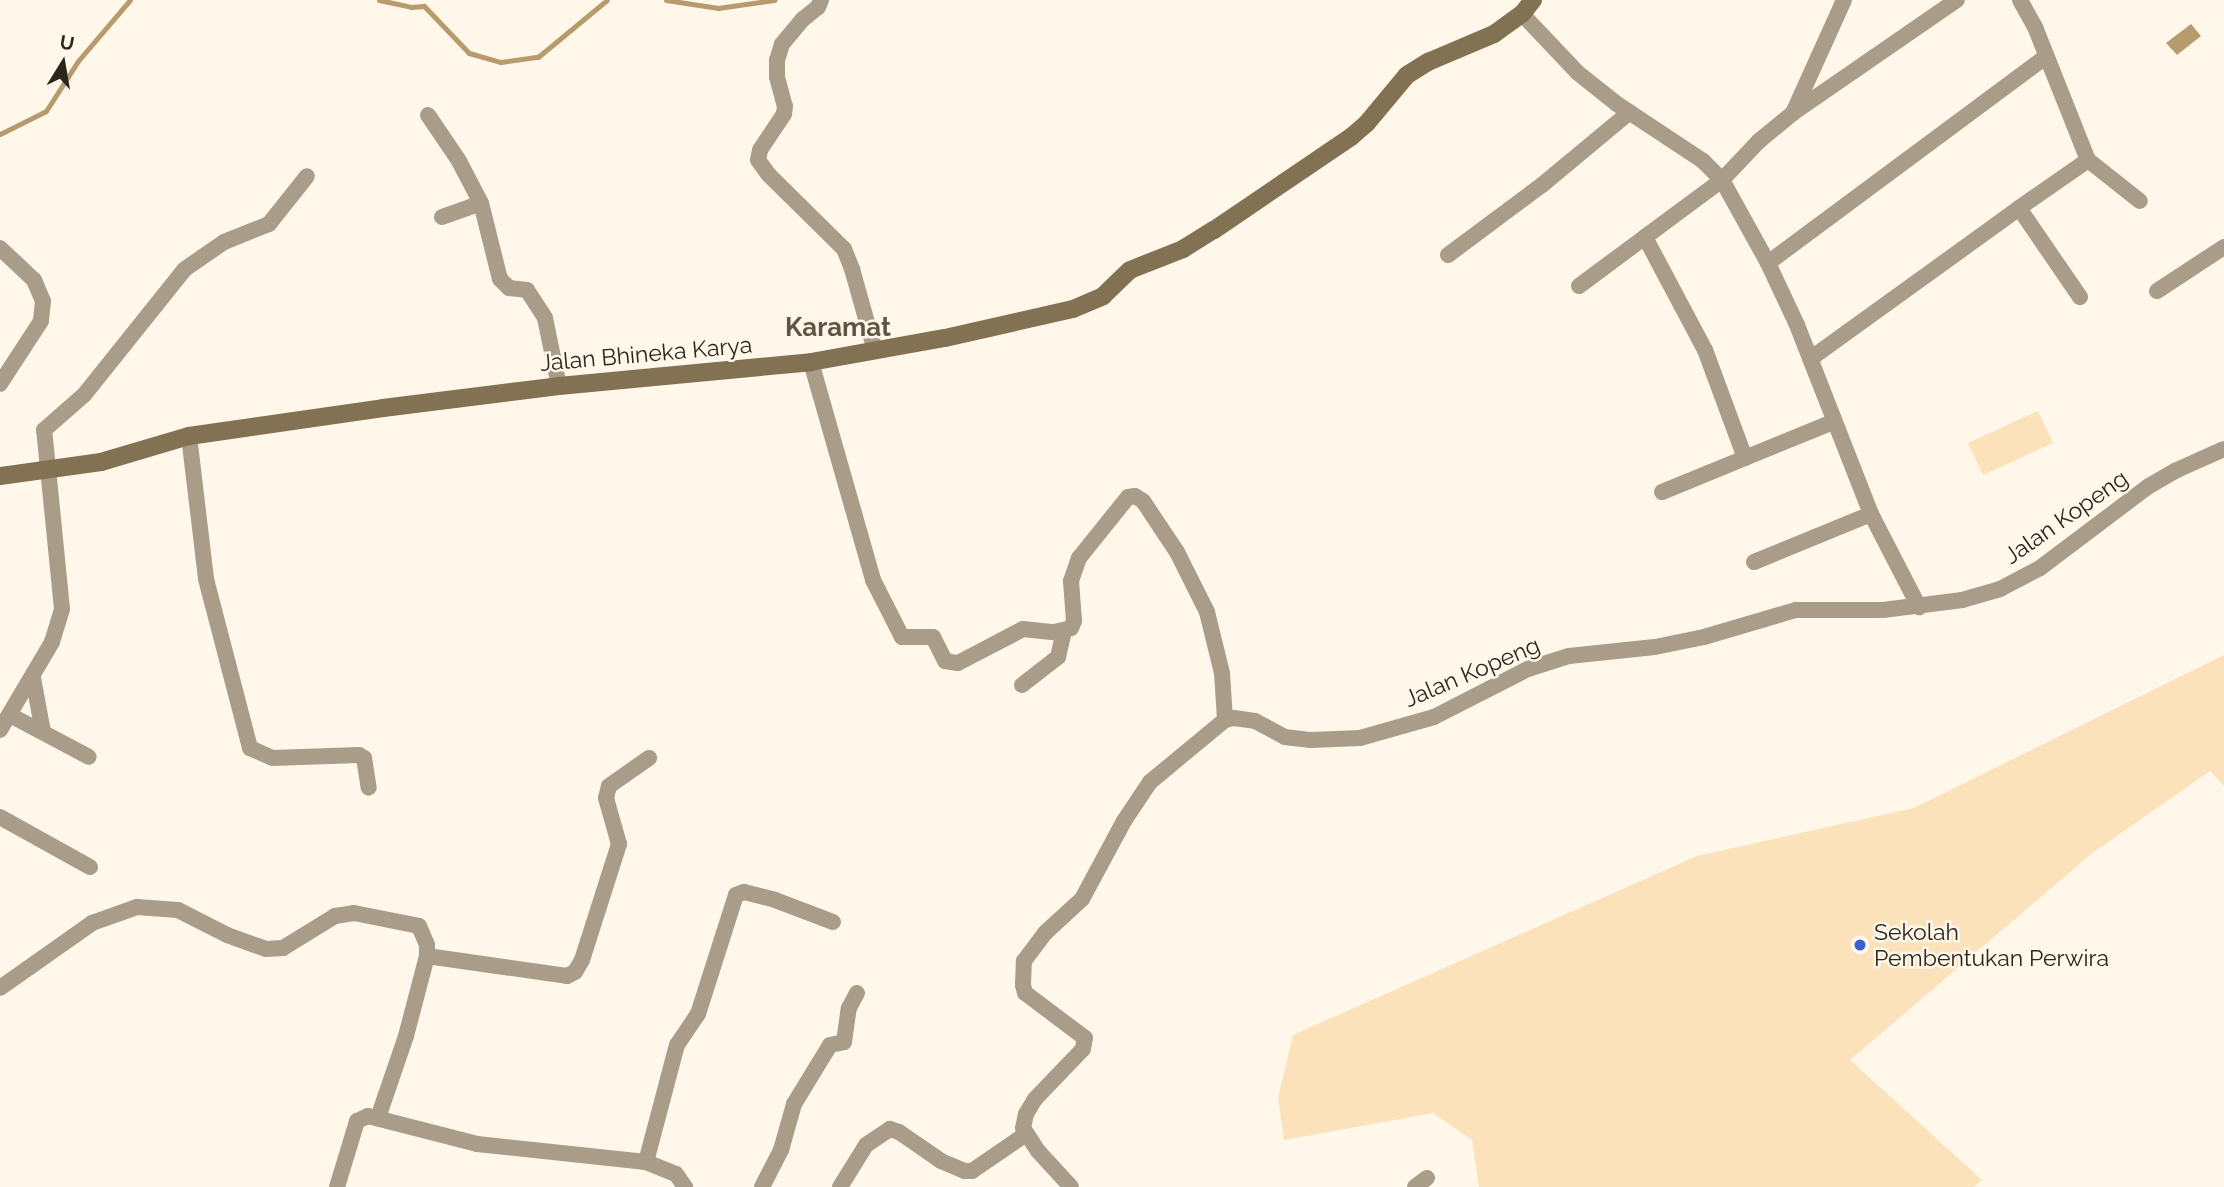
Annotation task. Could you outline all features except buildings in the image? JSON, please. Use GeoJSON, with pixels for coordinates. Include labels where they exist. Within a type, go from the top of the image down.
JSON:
{"type":"FeatureCollection","features":[{"type":"Feature","properties":{"kind":"street"},"geometry":{"type":"LineString","coordinates":[[821,0],[818,7],[803,19],[782,44],[777,60],[777,77],[785,106],[784,114],[760,150],[758,160],[768,174],[844,250],[875,351]]}},
{"type":"Feature","properties":{"kind":"street","name":"Jalan Bhineka Karya"},"geometry":{"type":"LineString","coordinates":[[0,476],[101,462],[189,436],[559,386],[811,362],[945,338],[1090,303],[1103,296],[1130,270],[1198,241],[1351,137],[1367,123],[1407,75],[1428,62],[1494,34],[1522,14],[1533,0]]}},
{"type":"Feature","properties":{"kind":"street"},"geometry":{"type":"LineString","coordinates":[[1793,113],[1844,0]]}},
{"type":"Feature","properties":{"kind":"street"},"geometry":{"type":"LineString","coordinates":[[1579,286],[1722,180],[1759,141],[1793,113],[1957,0]]}},
{"type":"Feature","properties":{"kind":"street"},"geometry":{"type":"LineString","coordinates":[[2020,0],[2046,55],[2059,95],[2088,160],[2140,201]]}},
{"type":"Feature","properties":{"kind":"street"},"geometry":{"type":"LineString","coordinates":[[1522,14],[1578,73],[1703,161],[1722,180],[1768,263],[1810,359],[1871,514],[1919,607]]}},
{"type":"Feature","properties":{"kind":"street"},"geometry":{"type":"LineString","coordinates":[[1768,263],[2046,55]]}},
{"type":"Feature","properties":{"kind":"street"},"geometry":{"type":"LineString","coordinates":[[1448,255],[1542,185],[1630,112]]}},
{"type":"Feature","properties":{"kind":"street"},"geometry":{"type":"LineString","coordinates":[[428,115],[459,161],[481,203],[500,279],[509,288],[527,290],[545,318],[559,386]]}},
{"type":"Feature","properties":{"kind":"street"},"geometry":{"type":"LineString","coordinates":[[1810,359],[2088,160]]}},
{"type":"Feature","properties":{"kind":"street"},"geometry":{"type":"LineString","coordinates":[[0,730],[52,642],[62,609],[45,471],[44,430],[84,395],[173,281],[224,242],[269,224],[307,176]]}},
{"type":"Feature","properties":{"kind":"street"},"geometry":{"type":"LineString","coordinates":[[442,217],[481,203]]}},
{"type":"Feature","properties":{"kind":"street"},"geometry":{"type":"LineString","coordinates":[[2019,208],[2080,297]]}},
{"type":"Feature","properties":{"kind":"street"},"geometry":{"type":"LineString","coordinates":[[1645,237],[1705,350],[1745,458]]}},
{"type":"Feature","properties":{"kind":"street"},"geometry":{"type":"LineString","coordinates":[[2157,291],[2224,247]]}},
{"type":"Feature","properties":{"kind":"street"},"geometry":{"type":"LineString","coordinates":[[0,248],[34,280],[43,301],[41,321],[0,384]]}},
{"type":"Feature","properties":{"kind":"street"},"geometry":{"type":"LineString","coordinates":[[811,362],[873,580],[902,637],[933,637],[945,661],[952,663],[971,657],[1023,629],[1064,631]]}},
{"type":"Feature","properties":{"kind":"street"},"geometry":{"type":"LineString","coordinates":[[1662,492],[1833,422]]}},
{"type":"Feature","properties":{"kind":"street"},"geometry":{"type":"LineString","coordinates":[[189,436],[204,542],[205,579],[250,748],[272,758],[359,755],[364,758],[369,788]]}},
{"type":"Feature","properties":{"kind":"street","name":"Jalan Kopeng"},"geometry":{"type":"LineString","coordinates":[[1225,720],[1234,718],[1255,722],[1285,737],[1311,740],[1360,738],[1434,717],[1528,669],[1569,656],[1655,647],[1703,637],[1796,610],[1919,607],[1962,600],[2000,589],[2040,568],[2150,486],[2177,470],[2224,449]]}},
{"type":"Feature","properties":{"kind":"street"},"geometry":{"type":"LineString","coordinates":[[1022,685],[1058,657],[1064,631],[1074,621],[1071,581],[1079,558],[1128,497],[1139,498],[1189,571],[1207,612],[1220,660],[1225,720],[1150,782],[1124,821],[1082,899],[1045,933],[1024,961],[1023,985],[1026,993],[1082,1034],[1085,1041],[1083,1049],[1035,1099],[1026,1114],[1026,1134],[1071,1187]]}},
{"type":"Feature","properties":{"kind":"street"},"geometry":{"type":"LineString","coordinates":[[1754,562],[1871,514]]}},
{"type":"Feature","properties":{"kind":"street"},"geometry":{"type":"LineString","coordinates":[[33,678],[43,732]]}},
{"type":"Feature","properties":{"kind":"street"},"geometry":{"type":"LineString","coordinates":[[10,715],[89,757]]}},
{"type":"Feature","properties":{"kind":"street"},"geometry":{"type":"LineString","coordinates":[[427,956],[567,976],[575,972],[582,960],[619,844],[606,798],[609,786],[649,758]]}},
{"type":"Feature","properties":{"kind":"street"},"geometry":{"type":"LineString","coordinates":[[0,817],[90,867]]}},
{"type":"Feature","properties":{"kind":"street"},"geometry":{"type":"LineString","coordinates":[[646,1162],[677,1045],[698,1014],[736,895],[744,892],[775,900],[833,922]]}},
{"type":"Feature","properties":{"kind":"street"},"geometry":{"type":"LineString","coordinates":[[0,988],[92,923],[137,907],[178,910],[227,935],[266,949],[283,948],[335,916],[354,914],[419,926],[427,945],[427,956],[406,1036],[378,1118]]}},
{"type":"Feature","properties":{"kind":"street"},"geometry":{"type":"LineString","coordinates":[[762,1187],[781,1150],[794,1104],[830,1045],[844,1042],[849,1008],[857,993]]}},
{"type":"Feature","properties":{"kind":"street"},"geometry":{"type":"LineString","coordinates":[[337,1187],[357,1121],[364,1116],[489,1146],[646,1162],[677,1174],[685,1187]]}},
{"type":"Feature","properties":{"kind":"street"},"geometry":{"type":"LineString","coordinates":[[840,1187],[866,1145],[890,1129],[941,1161],[965,1171],[972,1171],[1026,1134]]}},
{"type":"Feature","properties":{"kind":"shaded area"},"geometry":{"type":"Polygon","coordinates":[[[2191,24],[2201,36],[2177,55],[2166,43],[2191,24]]]}},
{"type":"Feature","properties":{"kind":"shaded area"},"geometry":{"type":"Polygon","coordinates":[[[2038,411],[2053,443],[1983,475],[1968,443],[2038,411]]]}},
{"type":"Feature","properties":{"kind":"shaded area","name":"Sekolah Pembentukan Perwira"},"geometry":{"type":"Polygon","coordinates":[[[2224,655],[2224,786],[2210,771],[2091,854],[1850,1060],[1982,1180],[1974,1187],[1479,1187],[1472,1140],[1433,1113],[1284,1140],[1278,1098],[1293,1035],[1697,856],[1914,808],[2224,655]]]}},
{"type":"Feature","properties":{"kind":"waterway"},"geometry":{"type":"LineString","coordinates":[[0,134],[46,111],[78,61],[130,0]]}},
{"type":"Feature","properties":{"kind":"waterway"},"geometry":{"type":"LineString","coordinates":[[379,0],[411,7],[424,6],[469,53],[501,62],[538,57],[607,0]]}},
{"type":"Feature","properties":{"kind":"waterway"},"geometry":{"type":"LineString","coordinates":[[666,0],[718,8],[774,0]]}},
{"type":"Feature","properties":{"kind":"place","name":"Sekolah Pembentukan Perwira"},"geometry":{"type":"Point","coordinates":[1860,945]}},
{"type":"Feature","properties":{"kind":"district","name":"Karamat"},"geometry":{"type":"Point","coordinates":[838,328]}}]}
